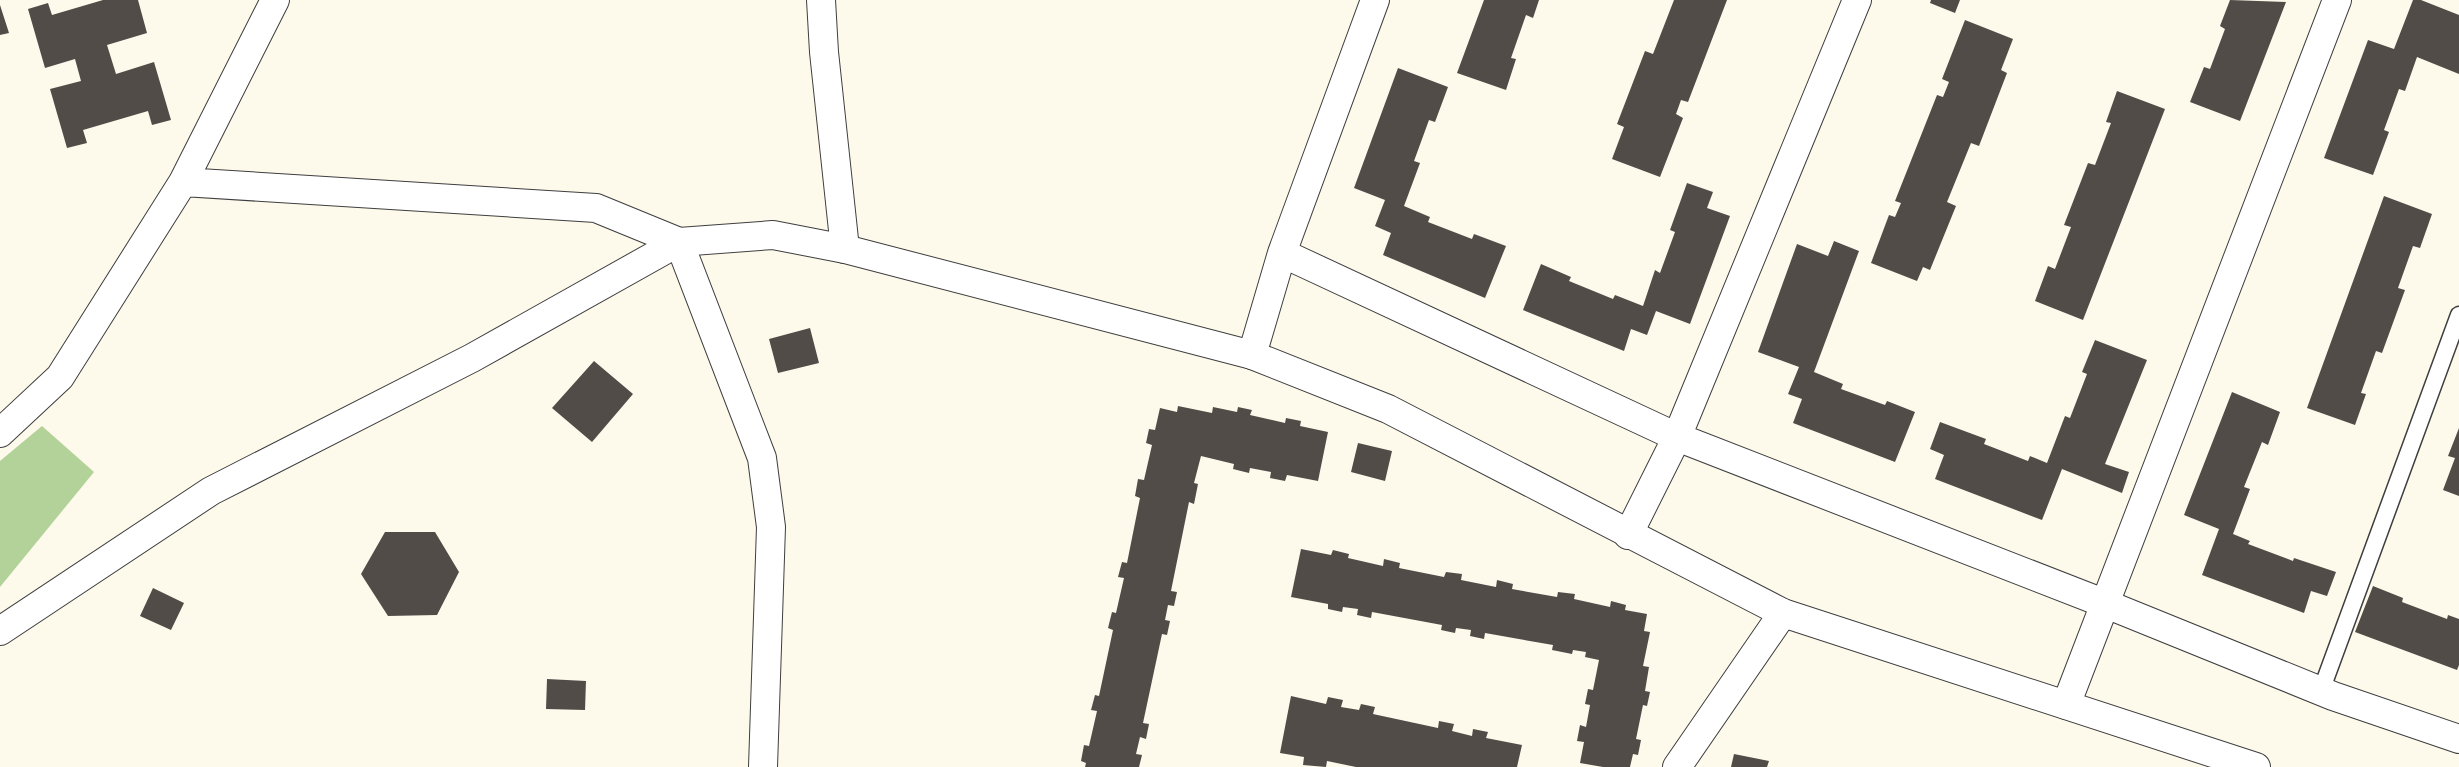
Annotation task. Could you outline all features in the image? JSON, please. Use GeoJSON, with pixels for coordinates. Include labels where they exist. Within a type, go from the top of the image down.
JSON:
{"type":"FeatureCollection","features":[{"type":"Feature","properties":{"kind":"street"},"geometry":{"type":"LineString","coordinates":[[0,433],[60,377],[183,182],[275,0]]}},
{"type":"Feature","properties":{"kind":"street"},"geometry":{"type":"LineString","coordinates":[[821,0],[824,52],[845,250]]}},
{"type":"Feature","properties":{"kind":"street"},"geometry":{"type":"LineString","coordinates":[[1252,355],[1282,253],[1375,0]]}},
{"type":"Feature","properties":{"kind":"street"},"geometry":{"type":"LineString","coordinates":[[1628,534],[1677,436],[1857,0]]}},
{"type":"Feature","properties":{"kind":"street"},"geometry":{"type":"LineString","coordinates":[[2066,705],[2337,0]]}},
{"type":"Feature","properties":{"kind":"street"},"geometry":{"type":"LineString","coordinates":[[183,182],[596,208],[679,242],[762,458],[770,527],[763,767]]}},
{"type":"Feature","properties":{"kind":"street"},"geometry":{"type":"LineString","coordinates":[[0,632],[211,491],[472,358],[679,242],[773,235],[845,250],[1252,355],[1388,409],[1784,613],[2256,767]]}},
{"type":"Feature","properties":{"kind":"street"},"geometry":{"type":"LineString","coordinates":[[1282,253],[1677,436],[2106,604],[2321,692],[2459,739]]}},
{"type":"Feature","properties":{"kind":"street"},"geometry":{"type":"LineString","coordinates":[[1677,767],[1784,613]]}},
{"type":"Feature","properties":{"kind":"lane"},"geometry":{"type":"LineString","coordinates":[[2321,692],[2459,315]]}},
{"type":"Feature","properties":{"kind":"green space"},"geometry":{"type":"Polygon","coordinates":[[[42,426],[94,472],[0,587],[0,461],[42,426]]]}},
{"type":"Feature","properties":{"kind":"building"},"geometry":{"type":"Polygon","coordinates":[[[103,0],[138,0],[147,33],[107,45],[116,74],[154,62],[171,120],[152,125],[148,111],[83,130],[87,143],[67,148],[50,89],[81,81],[75,59],[45,68],[28,9],[48,3],[52,15],[103,0]]]}},
{"type":"Feature","properties":{"kind":"building"},"geometry":{"type":"Polygon","coordinates":[[[1484,0],[1539,0],[1533,18],[1526,15],[1511,58],[1516,59],[1506,90],[1457,73],[1484,0]]]}},
{"type":"Feature","properties":{"kind":"building"},"geometry":{"type":"Polygon","coordinates":[[[1674,0],[1727,0],[1688,102],[1681,100],[1676,114],[1683,118],[1660,177],[1612,159],[1624,127],[1617,124],[1645,51],[1653,54],[1674,0]]]}},
{"type":"Feature","properties":{"kind":"building"},"geometry":{"type":"Polygon","coordinates":[[[1931,0],[1960,0],[1955,13],[1930,3],[1931,0]]]}},
{"type":"Feature","properties":{"kind":"building"},"geometry":{"type":"Polygon","coordinates":[[[2230,0],[2286,2],[2240,121],[2190,102],[2204,67],[2210,69],[2225,29],[2220,26],[2230,0]]]}},
{"type":"Feature","properties":{"kind":"building"},"geometry":{"type":"Polygon","coordinates":[[[2413,0],[2421,0],[2459,15],[2459,74],[2417,57],[2405,91],[2399,89],[2384,130],[2389,132],[2373,175],[2324,158],[2368,40],[2394,49],[2413,0]]]}},
{"type":"Feature","properties":{"kind":"building"},"geometry":{"type":"Polygon","coordinates":[[[0,5],[9,33],[0,35],[0,5]]]}},
{"type":"Feature","properties":{"kind":"building"},"geometry":{"type":"Polygon","coordinates":[[[1965,20],[2013,39],[2001,70],[2007,73],[1979,146],[1971,143],[1947,202],[1956,206],[1930,270],[1923,267],[1917,281],[1871,263],[1889,215],[1895,217],[1901,203],[1895,201],[1937,95],[1943,97],[1949,82],[1942,79],[1965,20]]]}},
{"type":"Feature","properties":{"kind":"building"},"geometry":{"type":"Polygon","coordinates":[[[1398,68],[1448,87],[1435,122],[1429,120],[1414,161],[1420,163],[1404,206],[1430,217],[1428,222],[1472,239],[1474,234],[1506,246],[1485,298],[1383,255],[1391,233],[1375,226],[1385,200],[1354,188],[1398,68]]]}},
{"type":"Feature","properties":{"kind":"building"},"geometry":{"type":"Polygon","coordinates":[[[2117,91],[2165,109],[2083,320],[2035,301],[2048,266],[2055,269],[2071,227],[2064,225],[2088,163],[2095,165],[2111,123],[2106,122],[2117,91]]]}},
{"type":"Feature","properties":{"kind":"building"},"geometry":{"type":"Polygon","coordinates":[[[1687,183],[1713,192],[1707,208],[1730,216],[1690,324],[1656,311],[1647,335],[1631,329],[1624,351],[1523,310],[1541,264],[1571,277],[1569,281],[1613,299],[1615,295],[1643,306],[1655,270],[1660,273],[1675,232],[1670,230],[1687,183]]]}},
{"type":"Feature","properties":{"kind":"building"},"geometry":{"type":"Polygon","coordinates":[[[2384,196],[2432,214],[2420,248],[2413,246],[2398,288],[2405,290],[2382,353],[2376,351],[2361,393],[2366,394],[2355,425],[2307,408],[2384,196]]]}},
{"type":"Feature","properties":{"kind":"building"},"geometry":{"type":"Polygon","coordinates":[[[1834,241],[1859,251],[1814,372],[1843,384],[1841,389],[1885,405],[1887,401],[1915,412],[1895,462],[1793,423],[1802,399],[1788,394],[1799,367],[1758,352],[1797,244],[1828,256],[1834,241]]]}},
{"type":"Feature","properties":{"kind":"building"},"geometry":{"type":"Polygon","coordinates":[[[810,328],[819,363],[778,373],[769,339],[810,328]]]}},
{"type":"Feature","properties":{"kind":"building"},"geometry":{"type":"Polygon","coordinates":[[[2095,340],[2147,360],[2105,464],[2129,472],[2122,493],[2062,469],[2042,520],[1935,479],[1944,455],[1930,449],[1940,422],[1986,439],[1984,444],[2028,461],[2030,456],[2047,463],[2065,416],[2070,418],[2087,374],[2082,372],[2095,340]]]}},
{"type":"Feature","properties":{"kind":"building"},"geometry":{"type":"Polygon","coordinates":[[[594,361],[633,394],[592,442],[552,408],[594,361]]]}},
{"type":"Feature","properties":{"kind":"building"},"geometry":{"type":"Polygon","coordinates":[[[2232,392],[2280,412],[2268,445],[2262,442],[2244,487],[2250,489],[2233,534],[2250,541],[2248,544],[2293,561],[2294,558],[2336,572],[2327,596],[2311,591],[2304,613],[2202,575],[2219,529],[2184,515],[2232,392]]]}},
{"type":"Feature","properties":{"kind":"building"},"geometry":{"type":"Polygon","coordinates":[[[1178,406],[1212,413],[1213,407],[1237,412],[1238,407],[1252,410],[1250,415],[1285,423],[1286,418],[1301,421],[1300,426],[1328,432],[1318,481],[1287,475],[1285,481],[1270,478],[1271,472],[1250,468],[1249,473],[1233,469],[1234,464],[1201,456],[1194,483],[1198,484],[1194,504],[1189,502],[1171,591],[1177,592],[1174,606],[1168,605],[1165,620],[1170,621],[1167,635],[1162,634],[1143,723],[1149,724],[1146,739],[1140,737],[1136,754],[1142,755],[1139,767],[1085,767],[1086,763],[1081,761],[1084,745],[1089,746],[1097,711],[1091,710],[1095,695],[1099,696],[1113,630],[1108,628],[1112,612],[1116,613],[1124,578],[1118,577],[1122,562],[1127,563],[1140,498],[1135,496],[1138,479],[1144,480],[1152,445],[1146,443],[1149,429],[1155,430],[1160,408],[1177,412],[1178,406]]]}},
{"type":"Feature","properties":{"kind":"building"},"geometry":{"type":"Polygon","coordinates":[[[2459,428],[2459,496],[2443,490],[2455,458],[2448,456],[2459,428]]]}},
{"type":"Feature","properties":{"kind":"building"},"geometry":{"type":"Polygon","coordinates":[[[1358,443],[1392,451],[1385,481],[1351,472],[1358,443]]]}},
{"type":"Feature","properties":{"kind":"building"},"geometry":{"type":"Polygon","coordinates":[[[385,532],[435,532],[459,572],[437,615],[388,616],[361,574],[385,532]]]}},
{"type":"Feature","properties":{"kind":"building"},"geometry":{"type":"Polygon","coordinates":[[[1301,549],[1331,555],[1333,550],[1349,554],[1348,558],[1383,566],[1384,559],[1400,563],[1399,568],[1444,577],[1446,572],[1462,574],[1461,580],[1496,587],[1497,580],[1513,584],[1512,589],[1557,597],[1558,592],[1575,594],[1574,599],[1610,607],[1611,601],[1626,605],[1625,610],[1647,614],[1644,631],[1650,632],[1643,666],[1649,667],[1645,691],[1650,692],[1647,706],[1643,705],[1636,739],[1641,740],[1638,755],[1633,754],[1630,767],[1603,767],[1580,763],[1584,742],[1577,741],[1580,725],[1586,727],[1590,705],[1585,704],[1588,689],[1593,690],[1599,660],[1585,657],[1586,652],[1573,650],[1572,654],[1552,650],[1553,645],[1485,633],[1484,639],[1470,636],[1471,630],[1456,628],[1455,633],[1441,630],[1442,625],[1372,612],[1371,618],[1357,615],[1358,609],[1343,607],[1342,612],[1328,609],[1328,604],[1291,597],[1301,549]]]}},
{"type":"Feature","properties":{"kind":"building"},"geometry":{"type":"Polygon","coordinates":[[[2373,586],[2403,598],[2402,602],[2447,619],[2448,615],[2459,619],[2459,665],[2457,670],[2355,632],[2373,586]]]}},
{"type":"Feature","properties":{"kind":"building"},"geometry":{"type":"Polygon","coordinates":[[[153,588],[184,603],[171,630],[140,616],[153,588]]]}},
{"type":"Feature","properties":{"kind":"building"},"geometry":{"type":"Polygon","coordinates":[[[547,679],[586,681],[585,710],[546,709],[547,679]]]}},
{"type":"Feature","properties":{"kind":"building"},"geometry":{"type":"Polygon","coordinates":[[[1291,696],[1326,704],[1328,697],[1343,700],[1341,707],[1359,710],[1361,704],[1375,707],[1373,714],[1438,728],[1439,721],[1454,724],[1452,731],[1472,736],[1473,729],[1488,732],[1486,738],[1522,745],[1517,767],[1356,767],[1327,761],[1326,767],[1303,765],[1304,757],[1280,753],[1291,696]]]}},
{"type":"Feature","properties":{"kind":"building"},"geometry":{"type":"Polygon","coordinates":[[[1734,754],[1769,761],[1767,767],[1731,767],[1734,754]]]}}]}
